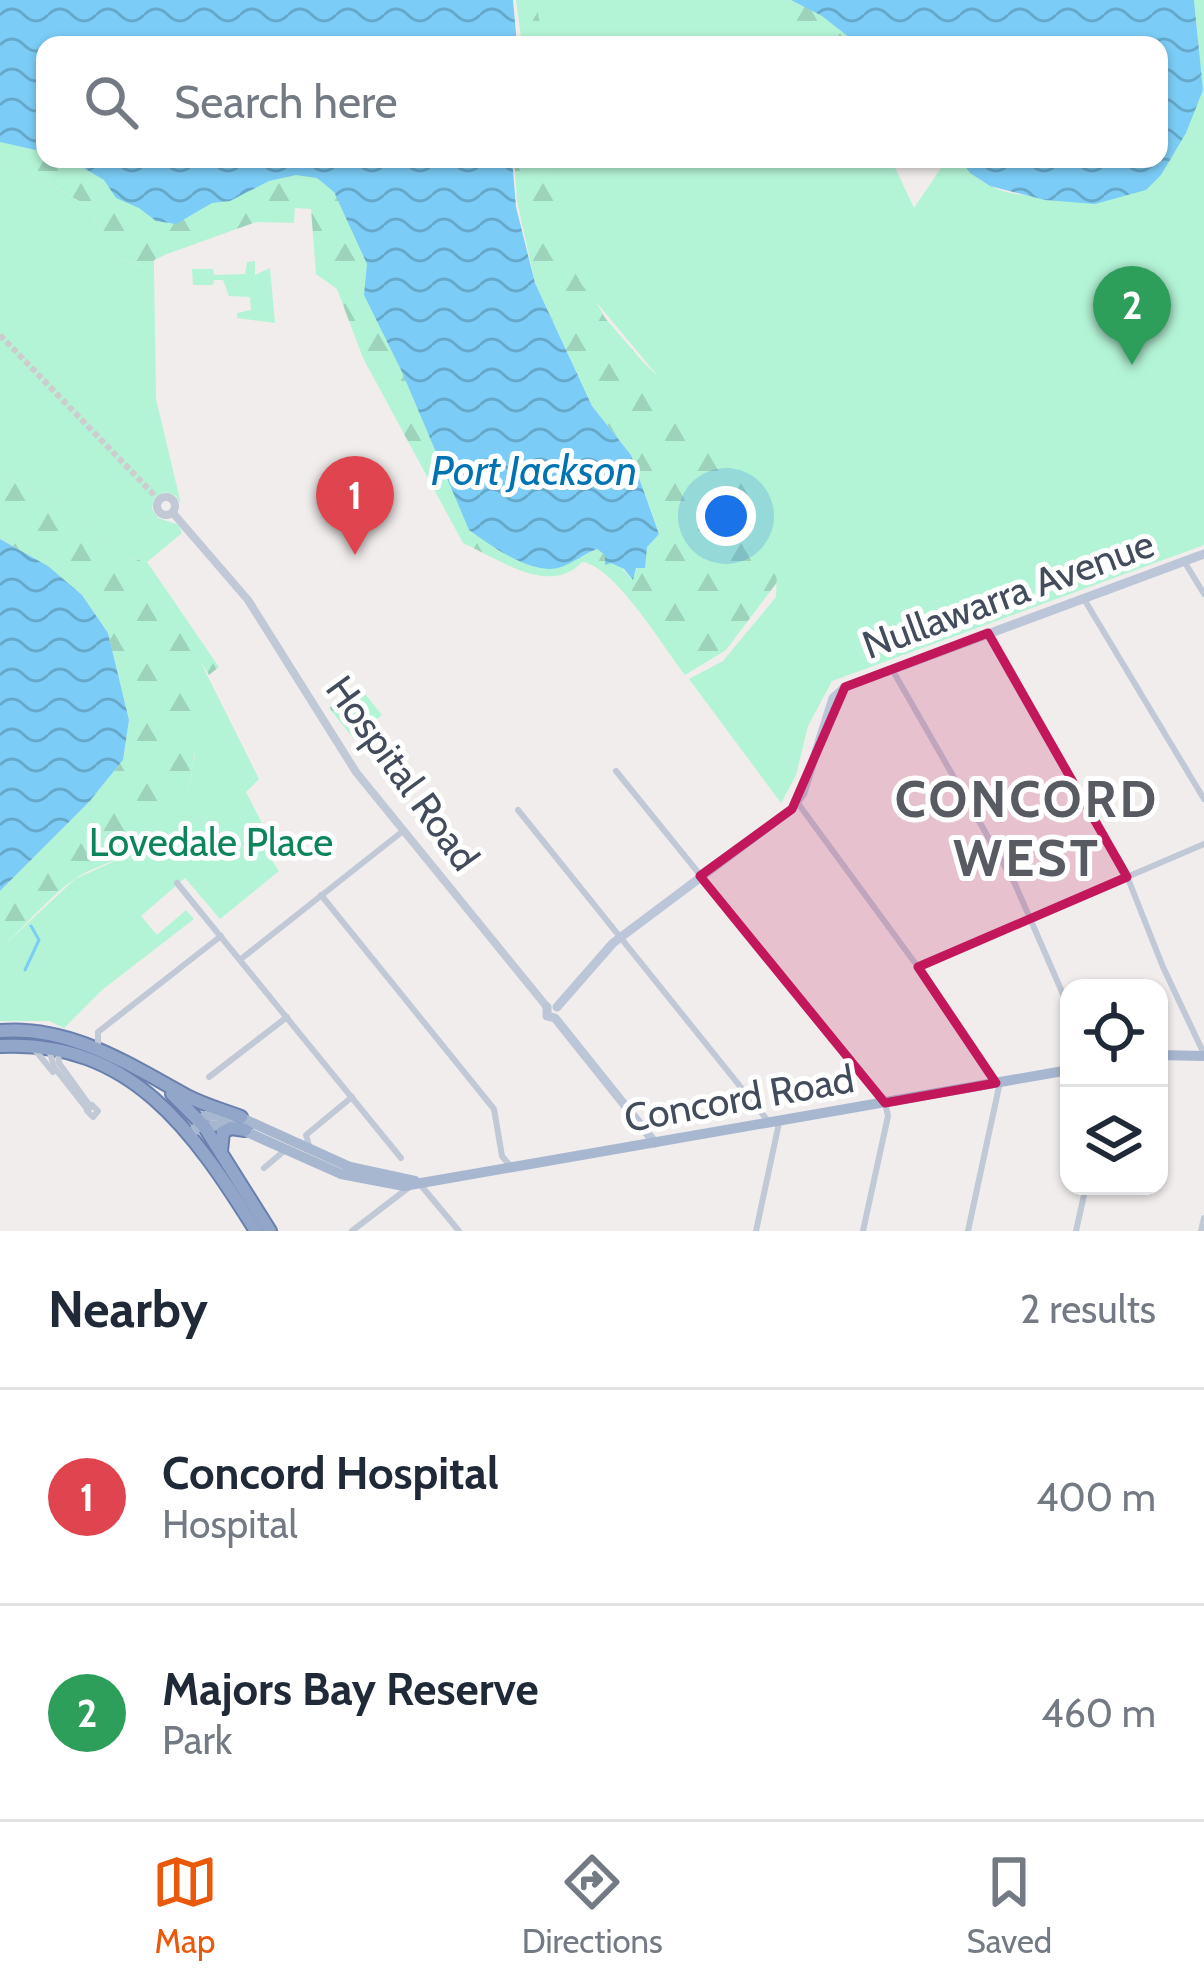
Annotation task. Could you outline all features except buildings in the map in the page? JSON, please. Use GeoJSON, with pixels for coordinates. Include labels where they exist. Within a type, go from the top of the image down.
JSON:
{"type":"FeatureCollection","features":[{"type":"Feature","properties":{"kind":"highway"},"geometry":{"type":"LineString","coordinates":[[0,1031],[98,1049],[243,1124]]}},
{"type":"Feature","properties":{"kind":"highway"},"geometry":{"type":"LineString","coordinates":[[0,1046],[56,1044],[137,1085],[191,1135],[256,1231]]}},
{"type":"Feature","properties":{"kind":"highway"},"geometry":{"type":"LineString","coordinates":[[143,1071],[202,1123],[270,1231]]}},
{"type":"Feature","properties":{"kind":"highway"},"geometry":{"type":"LineString","coordinates":[[222,1152],[223,1132],[243,1124]]}},
{"type":"Feature","properties":{"kind":"main road","name":"Nullawarra Avenue"},"geometry":{"type":"LineString","coordinates":[[797,802],[833,698],[850,684],[1204,554]]}},
{"type":"Feature","properties":{"kind":"main road"},"geometry":{"type":"LineString","coordinates":[[553,1011],[601,953],[797,802]]}},
{"type":"Feature","properties":{"kind":"main road","name":"Hospital Road"},"geometry":{"type":"LineString","coordinates":[[553,1011],[655,1143]]}},
{"type":"Feature","properties":{"kind":"main road"},"geometry":{"type":"LineString","coordinates":[[1168,1055],[1204,1055]]}},
{"type":"Feature","properties":{"kind":"main road","name":"Concord Road"},"geometry":{"type":"LineString","coordinates":[[295,1142],[341,1174],[404,1186],[1060,1072]]}},
{"type":"Feature","properties":{"kind":"main road","name":"Concord Road"},"geometry":{"type":"LineString","coordinates":[[202,1123],[214,1114],[350,1167],[418,1182]]}},
{"type":"Feature","properties":{"kind":"main road"},"geometry":{"type":"LineString","coordinates":[[191,1135],[202,1123]]}},
{"type":"Feature","properties":{"kind":"street","name":"Hospital Road"},"geometry":{"type":"LineString","coordinates":[[173,512],[248,600],[339,749],[553,1011]]}},
{"type":"Feature","properties":{"kind":"street"},"geometry":{"type":"LineString","coordinates":[[1184,561],[1204,594]]}},
{"type":"Feature","properties":{"kind":"street"},"geometry":{"type":"LineString","coordinates":[[1084,598],[1204,799]]}},
{"type":"Feature","properties":{"kind":"street"},"geometry":{"type":"LineString","coordinates":[[988,633],[1127,877],[1162,967],[1204,1055]]}},
{"type":"Feature","properties":{"kind":"street"},"geometry":{"type":"LineString","coordinates":[[892,668],[1015,884],[1060,987]]}},
{"type":"Feature","properties":{"kind":"street"},"geometry":{"type":"LineString","coordinates":[[616,771],[885,1103],[888,1116],[863,1231]]}},
{"type":"Feature","properties":{"kind":"street"},"geometry":{"type":"LineString","coordinates":[[797,802],[998,1083],[968,1231]]}},
{"type":"Feature","properties":{"kind":"street"},"geometry":{"type":"LineString","coordinates":[[518,811],[775,1122],[756,1231]]}},
{"type":"Feature","properties":{"kind":"street"},"geometry":{"type":"LineString","coordinates":[[241,960],[403,831]]}},
{"type":"Feature","properties":{"kind":"street"},"geometry":{"type":"LineString","coordinates":[[918,967],[1204,844]]}},
{"type":"Feature","properties":{"kind":"street"},"geometry":{"type":"LineString","coordinates":[[177,883],[401,1158]]}},
{"type":"Feature","properties":{"kind":"street"},"geometry":{"type":"LineString","coordinates":[[321,896],[494,1109],[502,1156],[511,1167]]}},
{"type":"Feature","properties":{"kind":"street"},"geometry":{"type":"LineString","coordinates":[[98,1049],[98,1033],[221,936]]}},
{"type":"Feature","properties":{"kind":"street"},"geometry":{"type":"LineString","coordinates":[[209,1077],[287,1017]]}},
{"type":"Feature","properties":{"kind":"street"},"geometry":{"type":"LineString","coordinates":[[26,1046],[37,1051],[88,1107],[58,1059],[56,1044]]}},
{"type":"Feature","properties":{"kind":"street"},"geometry":{"type":"LineString","coordinates":[[56,1044],[52,1062],[73,1090]]}},
{"type":"Feature","properties":{"kind":"street"},"geometry":{"type":"LineString","coordinates":[[66,1072],[68,1058],[78,1054]]}},
{"type":"Feature","properties":{"kind":"street"},"geometry":{"type":"LineString","coordinates":[[264,1168],[352,1097]]}},
{"type":"Feature","properties":{"kind":"street"},"geometry":{"type":"LineString","coordinates":[[352,1231],[418,1182],[459,1231]]}},
{"type":"Feature","properties":{"kind":"street"},"geometry":{"type":"LineString","coordinates":[[382,1185],[388,1195],[386,1204]]}},
{"type":"Feature","properties":{"kind":"street"},"geometry":{"type":"LineString","coordinates":[[1076,1231],[1084,1195]]}},
{"type":"Feature","properties":{"kind":"street"},"geometry":{"type":"LineString","coordinates":[[1201,1231],[1204,1218]]}},
{"type":"Feature","properties":{"kind":"highlighted area"},"geometry":{"type":"Polygon","coordinates":[[[988,633],[1127,877],[918,967],[996,1083],[885,1103],[700,876],[792,809],[845,687],[988,633]]]}},
{"type":"Feature","properties":{"kind":"green space"},"geometry":{"type":"Polygon","coordinates":[[[516,0],[593,0],[593,36],[521,36],[516,0]]]}},
{"type":"Feature","properties":{"kind":"green space"},"geometry":{"type":"Polygon","coordinates":[[[536,0],[753,0],[816,36],[542,36],[536,0]]]}},
{"type":"Feature","properties":{"kind":"green space"},"geometry":{"type":"Polygon","coordinates":[[[711,0],[816,0],[871,36],[724,36],[711,0]]]}},
{"type":"Feature","properties":{"kind":"green space"},"geometry":{"type":"Polygon","coordinates":[[[1194,0],[1204,0],[1204,545],[832,681],[808,726],[796,775],[781,803],[689,679],[723,661],[776,597],[777,568],[746,482],[582,285],[556,239],[552,168],[895,168],[914,208],[941,168],[968,168],[999,190],[1029,195],[1161,175],[1193,109],[1199,54],[1194,0]]]}},
{"type":"Feature","properties":{"kind":"green space"},"geometry":{"type":"Polygon","coordinates":[[[0,137],[36,144],[36,168],[307,168],[340,190],[574,560],[597,549],[632,579],[646,546],[659,533],[631,455],[592,406],[535,283],[517,201],[515,168],[566,168],[567,249],[605,318],[643,362],[726,441],[799,553],[726,650],[685,675],[623,592],[595,567],[582,562],[569,572],[540,576],[463,543],[363,358],[337,289],[316,274],[311,209],[295,208],[294,223],[256,222],[167,254],[154,260],[154,269],[117,258],[86,205],[32,174],[0,164],[0,137]]]}},
{"type":"Feature","properties":{"kind":"green space"},"geometry":{"type":"Polygon","coordinates":[[[0,164],[32,174],[86,205],[117,258],[154,269],[156,399],[181,504],[165,492],[154,498],[152,509],[158,518],[179,525],[182,533],[147,562],[123,556],[68,508],[0,474],[0,164]]]}},
{"type":"Feature","properties":{"kind":"green space"},"geometry":{"type":"Polygon","coordinates":[[[255,261],[255,275],[270,268],[275,323],[237,318],[237,313],[251,310],[250,297],[229,296],[223,280],[193,285],[192,269],[213,269],[214,275],[245,274],[247,262],[255,261]]]}},
{"type":"Feature","properties":{"kind":"green space"},"geometry":{"type":"Polygon","coordinates":[[[0,474],[68,508],[123,556],[147,562],[219,667],[209,675],[196,655],[195,755],[182,803],[170,823],[143,847],[67,885],[0,949],[0,891],[89,802],[123,760],[129,720],[108,633],[82,595],[48,566],[0,539],[0,474]]]}},
{"type":"Feature","properties":{"kind":"green space","name":"Lovedale Place"},"geometry":{"type":"Polygon","coordinates":[[[196,653],[259,779],[246,792],[262,823],[252,831],[279,871],[220,919],[185,878],[141,916],[157,935],[186,910],[194,919],[102,990],[64,1028],[49,1021],[0,1021],[0,949],[75,879],[139,850],[174,816],[189,785],[195,757],[196,653]]]}},
{"type":"Feature","properties":{"kind":"green space"},"geometry":{"type":"Polygon","coordinates":[[[358,685],[382,715],[353,738],[329,708],[358,685]]]}},
{"type":"Feature","properties":{"kind":"water"},"geometry":{"type":"Polygon","coordinates":[[[0,0],[513,0],[516,36],[36,36],[36,150],[0,142],[0,0]]]}},
{"type":"Feature","properties":{"kind":"water"},"geometry":{"type":"Polygon","coordinates":[[[791,0],[1194,0],[1203,90],[1168,163],[1168,36],[848,36],[791,0]]]}},
{"type":"Feature","properties":{"kind":"water","name":"Port Jackson"},"geometry":{"type":"Polygon","coordinates":[[[84,168],[513,168],[516,207],[535,283],[592,406],[631,455],[659,534],[647,547],[645,568],[636,568],[633,580],[624,569],[605,565],[605,555],[597,549],[561,567],[538,568],[512,558],[469,530],[364,295],[367,264],[334,192],[317,178],[296,175],[269,181],[230,201],[212,203],[176,224],[156,221],[116,198],[104,180],[84,168]]]}},
{"type":"Feature","properties":{"kind":"water"},"geometry":{"type":"Polygon","coordinates":[[[966,168],[1165,168],[1146,190],[1095,204],[1045,200],[990,186],[966,168]]]}},
{"type":"Feature","properties":{"kind":"water"},"geometry":{"type":"Polygon","coordinates":[[[0,539],[48,566],[82,595],[108,633],[129,720],[123,760],[89,802],[0,891],[0,539]]]}},
{"type":"Feature","properties":{"kind":"waterway"},"geometry":{"type":"LineString","coordinates":[[25,970],[39,940],[31,926]]}},
{"type":"Feature","properties":{"kind":"tunnel"},"geometry":{"type":"LineString","coordinates":[[0,335],[159,500]]}},
{"type":"Feature","properties":{"kind":"place","name":"Majors Bay Reserve"},"geometry":{"type":"Point","coordinates":[1132,365]}},
{"type":"Feature","properties":{"kind":"place","name":"Concord Hospital"},"geometry":{"type":"Point","coordinates":[355,555]}},
{"type":"Feature","properties":{"kind":"district","name":"CONCORD WEST"},"geometry":{"type":"Point","coordinates":[1027,828]}}]}
